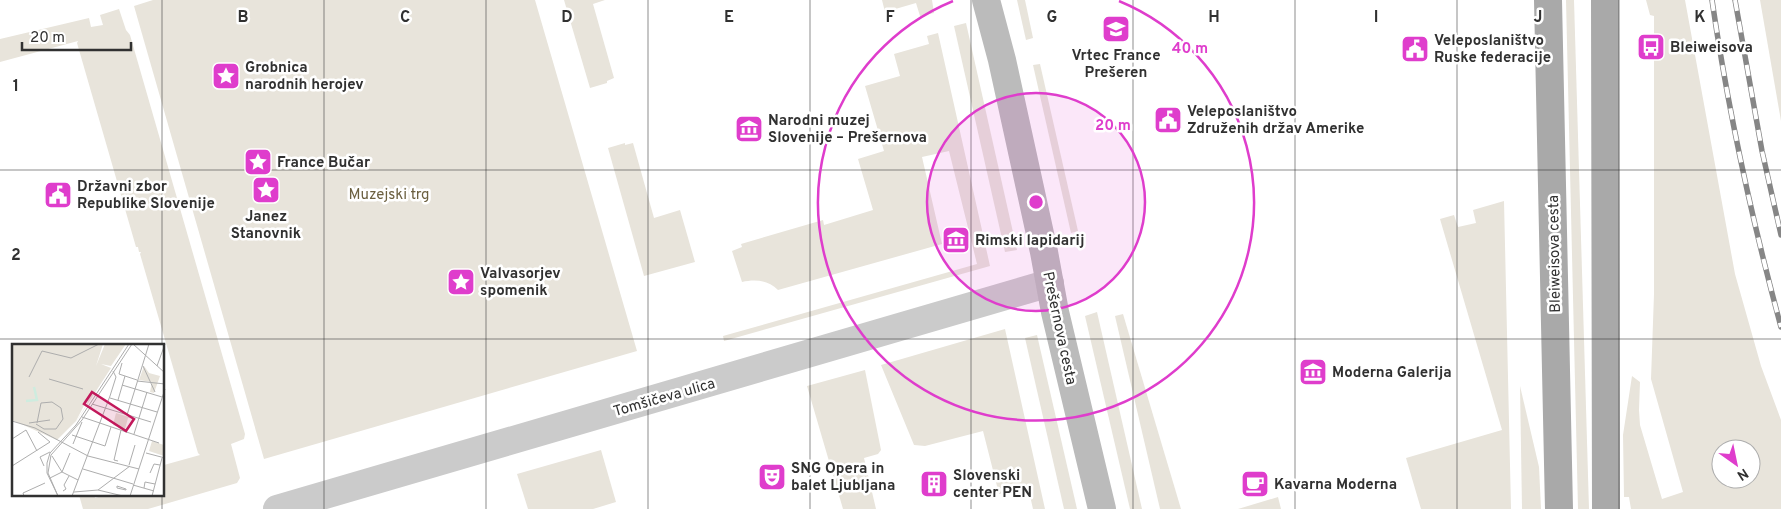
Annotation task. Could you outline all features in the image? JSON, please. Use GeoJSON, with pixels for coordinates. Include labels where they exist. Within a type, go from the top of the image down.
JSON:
{"type":"FeatureCollection","features":[{"type":"Feature","properties":{"kind":"main road","name":"Prešernova cesta"},"geometry":{"type":"LineString","coordinates":[[986,0],[1002,60],[1055,312],[1102,509]]}},
{"type":"Feature","properties":{"kind":"main road","name":"Bleiweisova cesta"},"geometry":{"type":"LineString","coordinates":[[1548,0],[1559,509]]}},
{"type":"Feature","properties":{"kind":"main road"},"geometry":{"type":"LineString","coordinates":[[1604,0],[1606,509]]}},
{"type":"Feature","properties":{"kind":"street","name":"Tomšičeva ulica"},"geometry":{"type":"LineString","coordinates":[[289,507],[1050,283]]}},
{"type":"Feature","properties":{"kind":"green space","name":"Muzejski trg"},"geometry":{"type":"Polygon","coordinates":[[[153,0],[535,0],[637,351],[264,459],[134,6],[153,0]]]}},
{"type":"Feature","properties":{"kind":"green space"},"geometry":{"type":"Polygon","coordinates":[[[564,0],[605,0],[593,4],[614,78],[607,81],[607,83],[590,88],[564,0]]]}},
{"type":"Feature","properties":{"kind":"green space"},"geometry":{"type":"Polygon","coordinates":[[[882,0],[932,0],[934,13],[920,16],[916,3],[885,12],[882,0]]]}},
{"type":"Feature","properties":{"kind":"green space"},"geometry":{"type":"Polygon","coordinates":[[[1017,0],[1025,0],[1033,38],[1026,40],[1017,0]]]}},
{"type":"Feature","properties":{"kind":"green space"},"geometry":{"type":"Polygon","coordinates":[[[1566,0],[1574,0],[1589,509],[1578,509],[1566,0]]]}},
{"type":"Feature","properties":{"kind":"green space"},"geometry":{"type":"Polygon","coordinates":[[[1646,0],[1685,0],[1735,274],[1761,366],[1781,420],[1781,509],[1631,509],[1629,497],[1624,497],[1623,435],[1632,376],[1640,382],[1640,425],[1662,499],[1683,492],[1651,379],[1654,294],[1654,16],[1650,15],[1646,0]]]}},
{"type":"Feature","properties":{"kind":"green space"},"geometry":{"type":"Polygon","coordinates":[[[1760,0],[1781,0],[1781,121],[1760,0]]]}},
{"type":"Feature","properties":{"kind":"green space"},"geometry":{"type":"Polygon","coordinates":[[[119,9],[126,30],[130,35],[245,434],[244,439],[231,444],[240,478],[237,483],[148,509],[83,509],[79,496],[94,496],[95,498],[102,496],[165,496],[165,465],[200,455],[140,254],[141,252],[136,247],[77,43],[78,41],[0,62],[0,39],[89,18],[91,27],[103,25],[100,15],[119,9]]]}},
{"type":"Feature","properties":{"kind":"green space"},"geometry":{"type":"Polygon","coordinates":[[[966,23],[1017,250],[1005,252],[954,26],[966,23]]]}},
{"type":"Feature","properties":{"kind":"green space"},"geometry":{"type":"Polygon","coordinates":[[[938,33],[990,266],[724,341],[723,336],[977,264],[949,151],[922,157],[942,244],[778,290],[770,284],[761,281],[742,282],[732,251],[742,247],[741,244],[823,220],[824,225],[873,210],[858,159],[884,151],[865,86],[900,76],[894,54],[929,44],[927,36],[938,33]]]}},
{"type":"Feature","properties":{"kind":"green space"},"geometry":{"type":"Polygon","coordinates":[[[1040,64],[1078,231],[1071,233],[1033,65],[1040,64]]]}},
{"type":"Feature","properties":{"kind":"green space"},"geometry":{"type":"Polygon","coordinates":[[[625,143],[625,145],[633,143],[654,218],[680,210],[695,262],[644,276],[608,148],[625,143]]]}},
{"type":"Feature","properties":{"kind":"green space"},"geometry":{"type":"Polygon","coordinates":[[[1504,201],[1511,509],[1421,509],[1406,458],[1502,430],[1440,219],[1454,215],[1458,227],[1476,223],[1473,210],[1504,201]]]}},
{"type":"Feature","properties":{"kind":"green space"},"geometry":{"type":"Polygon","coordinates":[[[1097,312],[1142,509],[1130,509],[1085,316],[1097,312]]]}},
{"type":"Feature","properties":{"kind":"green space"},"geometry":{"type":"Polygon","coordinates":[[[1123,314],[1181,509],[1160,509],[1115,316],[1123,314]]]}},
{"type":"Feature","properties":{"kind":"green space"},"geometry":{"type":"Polygon","coordinates":[[[1005,329],[1045,509],[1033,509],[1028,487],[999,494],[983,431],[925,446],[914,445],[881,365],[1005,329]]]}},
{"type":"Feature","properties":{"kind":"green space"},"geometry":{"type":"Polygon","coordinates":[[[1037,335],[1077,509],[1064,509],[1025,338],[1037,335]]]}},
{"type":"Feature","properties":{"kind":"green space"},"geometry":{"type":"Polygon","coordinates":[[[865,370],[881,450],[878,454],[864,458],[876,509],[843,509],[807,386],[865,370]]]}},
{"type":"Feature","properties":{"kind":"green space"},"geometry":{"type":"Polygon","coordinates":[[[1520,386],[1539,467],[1541,509],[1522,509],[1520,386]]]}},
{"type":"Feature","properties":{"kind":"green space"},"geometry":{"type":"Polygon","coordinates":[[[601,450],[616,502],[593,509],[528,509],[517,474],[601,450]]]}},
{"type":"Feature","properties":{"kind":"green space"},"geometry":{"type":"Polygon","coordinates":[[[1278,497],[1281,509],[1238,509],[1278,497]]]}},
{"type":"Feature","properties":{"kind":"railway"},"geometry":{"type":"LineString","coordinates":[[1712,0],[1725,82],[1742,165],[1781,327]]}},
{"type":"Feature","properties":{"kind":"railway"},"geometry":{"type":"LineString","coordinates":[[1735,0],[1762,151],[1781,235]]}},
{"type":"Feature","properties":{"kind":"place","name":"Vrtec France Prešeren"},"geometry":{"type":"Point","coordinates":[1116,29]}},
{"type":"Feature","properties":{"kind":"place","name":"Bleiweisova"},"geometry":{"type":"Point","coordinates":[1651,47]}},
{"type":"Feature","properties":{"kind":"place","name":"Veleposlaništvo Ruske federacije"},"geometry":{"type":"Point","coordinates":[1415,49]}},
{"type":"Feature","properties":{"kind":"place","name":"Grobnica narodnih herojev"},"geometry":{"type":"Point","coordinates":[226,76]}},
{"type":"Feature","properties":{"kind":"place","name":"Veleposlaništvo Združenih držav Amerike"},"geometry":{"type":"Point","coordinates":[1168,120]}},
{"type":"Feature","properties":{"kind":"place","name":"Narodni muzej Slovenije – Prešernova"},"geometry":{"type":"Point","coordinates":[749,129]}},
{"type":"Feature","properties":{"kind":"place","name":"France Bučar"},"geometry":{"type":"Point","coordinates":[258,162]}},
{"type":"Feature","properties":{"kind":"place","name":"Janez Stanovnik"},"geometry":{"type":"Point","coordinates":[266,190]}},
{"type":"Feature","properties":{"kind":"place","name":"Državni zbor Republike Slovenije"},"geometry":{"type":"Point","coordinates":[58,195]}},
{"type":"Feature","properties":{"kind":"place","name":"Rimski lapidarij"},"geometry":{"type":"Point","coordinates":[956,240]}},
{"type":"Feature","properties":{"kind":"place","name":"Valvasorjev spomenik"},"geometry":{"type":"Point","coordinates":[461,282]}},
{"type":"Feature","properties":{"kind":"place","name":"Moderna Galerija"},"geometry":{"type":"Point","coordinates":[1313,372]}},
{"type":"Feature","properties":{"kind":"place","name":"SNG Opera in balet Ljubljana"},"geometry":{"type":"Point","coordinates":[772,477]}},
{"type":"Feature","properties":{"kind":"place","name":"Slovenski center PEN"},"geometry":{"type":"Point","coordinates":[934,484]}},
{"type":"Feature","properties":{"kind":"place","name":"Kavarna Moderna"},"geometry":{"type":"Point","coordinates":[1255,484]}}]}
